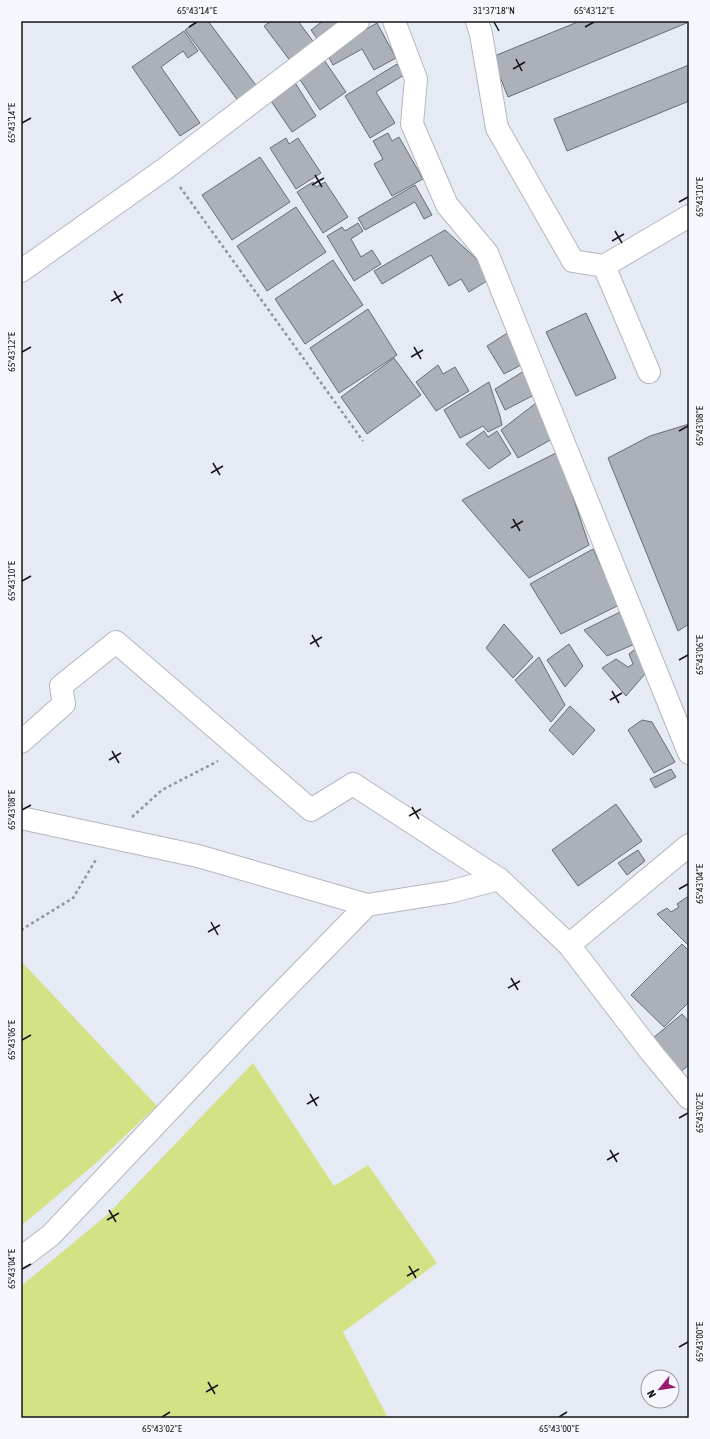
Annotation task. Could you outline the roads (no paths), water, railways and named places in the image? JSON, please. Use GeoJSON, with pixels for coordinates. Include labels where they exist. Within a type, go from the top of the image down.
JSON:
{"type":"FeatureCollection","features":[{"type":"Feature","properties":{"kind":"street"},"geometry":{"type":"LineString","coordinates":[[21,271],[166,168],[358,21]]}},
{"type":"Feature","properties":{"kind":"street"},"geometry":{"type":"LineString","coordinates":[[394,21],[416,79],[412,124],[447,205],[487,253],[689,753]]}},
{"type":"Feature","properties":{"kind":"street"},"geometry":{"type":"LineString","coordinates":[[477,21],[481,34],[497,128],[573,261],[604,266],[689,216]]}},
{"type":"Feature","properties":{"kind":"street"},"geometry":{"type":"LineString","coordinates":[[604,266],[649,372]]}},
{"type":"Feature","properties":{"kind":"street"},"geometry":{"type":"LineString","coordinates":[[21,742],[64,704],[61,686],[116,642],[311,810],[353,784],[499,879],[569,945],[689,1098]]}},
{"type":"Feature","properties":{"kind":"street"},"geometry":{"type":"LineString","coordinates":[[21,818],[198,856],[367,906],[449,892],[499,879]]}},
{"type":"Feature","properties":{"kind":"street"},"geometry":{"type":"LineString","coordinates":[[569,945],[689,845]]}},
{"type":"Feature","properties":{"kind":"street"},"geometry":{"type":"LineString","coordinates":[[21,1258],[51,1235],[246,1029],[367,906]]}}]}
